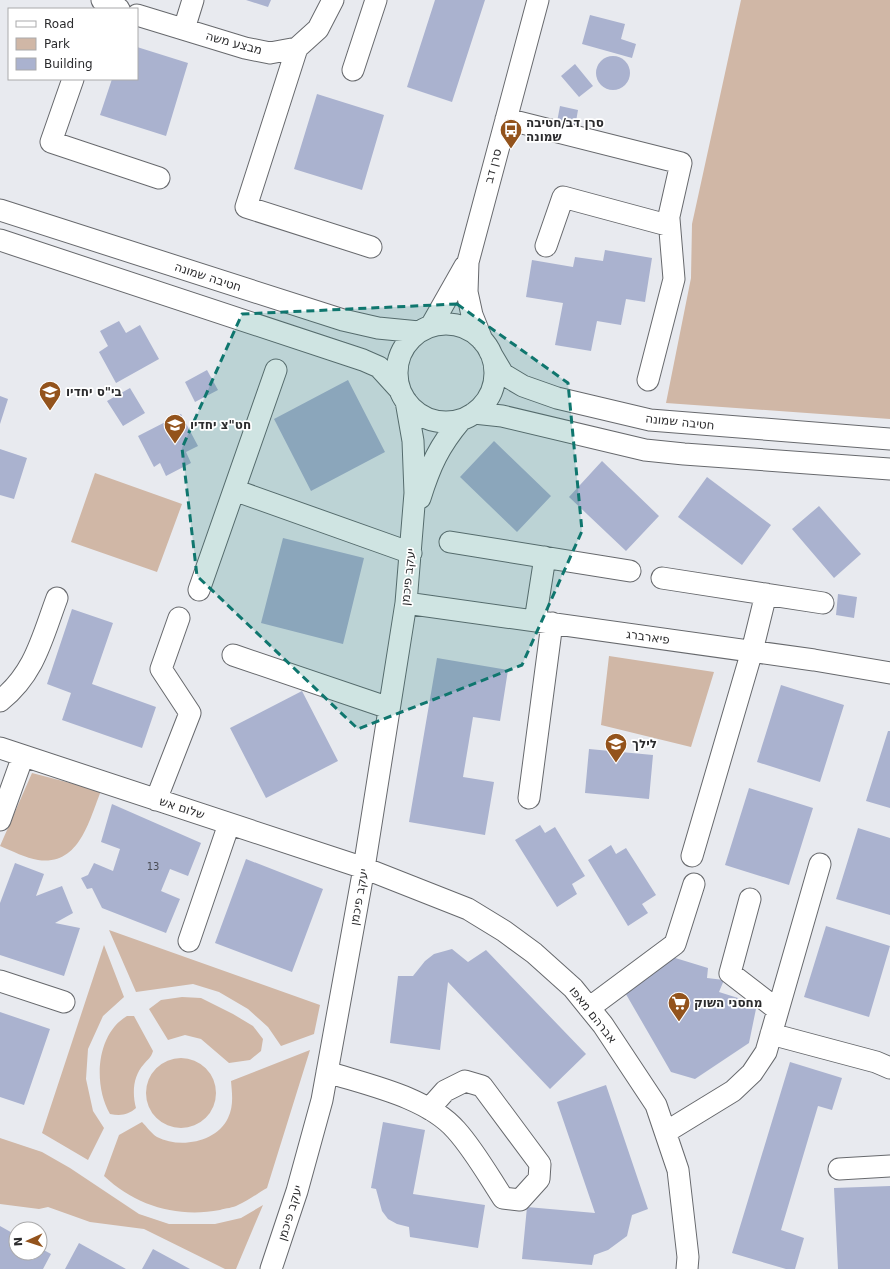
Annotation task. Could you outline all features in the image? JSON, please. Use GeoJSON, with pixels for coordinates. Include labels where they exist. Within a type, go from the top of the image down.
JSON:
{"type":"FeatureCollection","features":[{"type":"Feature","properties":{"kind":"street"},"geometry":{"type":"LineString","coordinates":[[102,0],[117,8]]}},
{"type":"Feature","properties":{"kind":"street"},"geometry":{"type":"LineString","coordinates":[[184,29],[193,0]]}},
{"type":"Feature","properties":{"kind":"street"},"geometry":{"type":"LineString","coordinates":[[333,0],[318,29],[297,48],[246,207],[371,247]]}},
{"type":"Feature","properties":{"kind":"street"},"geometry":{"type":"LineString","coordinates":[[353,70],[376,0]]}},
{"type":"Feature","properties":{"kind":"street","name":"סרן דב"},"geometry":{"type":"LineString","coordinates":[[486,346],[472,315],[466,292],[468,262],[538,0]]}},
{"type":"Feature","properties":{"kind":"street","name":"מבצע משה"},"geometry":{"type":"LineString","coordinates":[[138,14],[244,48],[270,53],[297,48]]}},
{"type":"Feature","properties":{"kind":"street"},"geometry":{"type":"LineString","coordinates":[[73,80],[51,142],[159,178]]}},
{"type":"Feature","properties":{"kind":"street"},"geometry":{"type":"LineString","coordinates":[[506,119],[681,164],[667,225],[563,197],[546,246]]}},
{"type":"Feature","properties":{"kind":"street","name":"חטיבה שמונה"},"geometry":{"type":"LineString","coordinates":[[0,210],[343,320],[378,328],[425,329]]}},
{"type":"Feature","properties":{"kind":"street"},"geometry":{"type":"LineString","coordinates":[[648,380],[674,279],[668,219]]}},
{"type":"Feature","properties":{"kind":"street"},"geometry":{"type":"LineString","coordinates":[[0,240],[363,360],[378,367],[414,411],[425,418],[437,422],[449,422],[468,416],[502,416],[645,450],[890,469]]}},
{"type":"Feature","properties":{"kind":"street","name":"סרן דב"},"geometry":{"type":"LineString","coordinates":[[425,329],[468,262]]}},
{"type":"Feature","properties":{"kind":"street"},"geometry":{"type":"LineString","coordinates":[[402,395],[397,376],[398,363],[402,351],[409,340],[425,329],[444,324],[458,326],[471,331],[486,346],[495,374],[493,385],[486,401],[468,416]]}},
{"type":"Feature","properties":{"kind":"street","name":"חטיבה שמונה"},"geometry":{"type":"LineString","coordinates":[[486,346],[503,374],[523,386],[557,398],[636,417],[687,424],[890,439]]}},
{"type":"Feature","properties":{"kind":"street"},"geometry":{"type":"LineString","coordinates":[[199,590],[276,370]]}},
{"type":"Feature","properties":{"kind":"street","name":"יעקב פיכמן"},"geometry":{"type":"LineString","coordinates":[[271,1269],[279,1250],[298,1191],[322,1100],[364,868],[406,603],[414,518],[413,441],[402,395]]}},
{"type":"Feature","properties":{"kind":"street","name":"יעקב פיכמן"},"geometry":{"type":"LineString","coordinates":[[414,518],[428,472],[445,439],[468,416]]}},
{"type":"Feature","properties":{"kind":"street"},"geometry":{"type":"LineString","coordinates":[[234,490],[411,553]]}},
{"type":"Feature","properties":{"kind":"street"},"geometry":{"type":"LineString","coordinates":[[450,542],[630,571]]}},
{"type":"Feature","properties":{"kind":"street"},"geometry":{"type":"LineString","coordinates":[[529,798],[543,622],[545,557]]}},
{"type":"Feature","properties":{"kind":"street"},"geometry":{"type":"LineString","coordinates":[[662,578],[823,603]]}},
{"type":"Feature","properties":{"kind":"street"},"geometry":{"type":"LineString","coordinates":[[692,856],[752,651],[766,594]]}},
{"type":"Feature","properties":{"kind":"street"},"geometry":{"type":"LineString","coordinates":[[0,701],[14,690],[30,668],[57,598]]}},
{"type":"Feature","properties":{"kind":"street","name":"פיארברג"},"geometry":{"type":"LineString","coordinates":[[406,603],[856,666],[890,673]]}},
{"type":"Feature","properties":{"kind":"street"},"geometry":{"type":"LineString","coordinates":[[156,800],[190,713],[161,668],[179,618]]}},
{"type":"Feature","properties":{"kind":"street"},"geometry":{"type":"LineString","coordinates":[[233,655],[389,708]]}},
{"type":"Feature","properties":{"kind":"street","name":"שלום אש"},"geometry":{"type":"LineString","coordinates":[[0,748],[364,868]]}},
{"type":"Feature","properties":{"kind":"street"},"geometry":{"type":"LineString","coordinates":[[0,820],[23,756]]}},
{"type":"Feature","properties":{"kind":"street"},"geometry":{"type":"LineString","coordinates":[[189,941],[229,824]]}},
{"type":"Feature","properties":{"kind":"street"},"geometry":{"type":"LineString","coordinates":[[666,1132],[733,1091],[752,1073],[766,1052],[820,864]]}},
{"type":"Feature","properties":{"kind":"street","name":"אברהם מאפו"},"geometry":{"type":"LineString","coordinates":[[364,868],[468,909],[504,931],[534,953],[573,988],[612,1038],[656,1105],[678,1170],[688,1257],[687,1269]]}},
{"type":"Feature","properties":{"kind":"street"},"geometry":{"type":"LineString","coordinates":[[589,1008],[675,944],[694,884]]}},
{"type":"Feature","properties":{"kind":"street"},"geometry":{"type":"LineString","coordinates":[[750,899],[730,973],[778,1010]]}},
{"type":"Feature","properties":{"kind":"street"},"geometry":{"type":"LineString","coordinates":[[0,981],[64,1002]]}},
{"type":"Feature","properties":{"kind":"street"},"geometry":{"type":"LineString","coordinates":[[771,1034],[876,1062],[890,1068]]}},
{"type":"Feature","properties":{"kind":"street"},"geometry":{"type":"LineString","coordinates":[[327,1072],[407,1098],[430,1109],[456,1129],[503,1198],[520,1200],[539,1179],[540,1164],[482,1086],[465,1081],[445,1091],[430,1109]]}},
{"type":"Feature","properties":{"kind":"street"},"geometry":{"type":"LineString","coordinates":[[839,1169],[890,1166]]}},
{"type":"Feature","properties":{"kind":"highlighted area"},"geometry":{"type":"Polygon","coordinates":[[[457,304],[568,383],[582,531],[522,665],[358,729],[197,576],[182,448],[242,314],[457,304]]]}},
{"type":"Feature","properties":{"kind":"green space"},"geometry":{"type":"Polygon","coordinates":[[[741,0],[890,0],[890,419],[666,403],[691,278],[692,224],[741,0]]]}},
{"type":"Feature","properties":{"kind":"green space"},"geometry":{"type":"Polygon","coordinates":[[[95,473],[182,504],[157,572],[71,542],[95,473]]]}},
{"type":"Feature","properties":{"kind":"green space"},"geometry":{"type":"Polygon","coordinates":[[[609,656],[714,672],[691,747],[601,725],[609,656]]]}},
{"type":"Feature","properties":{"kind":"green space"},"geometry":{"type":"Polygon","coordinates":[[[32,773],[101,791],[81,839],[64,856],[52,860],[33,859],[0,846],[32,773]]]}},
{"type":"Feature","properties":{"kind":"green space"},"geometry":{"type":"Polygon","coordinates":[[[109,930],[320,1005],[314,1034],[281,1046],[268,1027],[248,1009],[219,992],[193,984],[136,992],[109,930]]]}},
{"type":"Feature","properties":{"kind":"green space"},"geometry":{"type":"Polygon","coordinates":[[[104,945],[124,997],[103,1016],[88,1049],[86,1079],[93,1111],[104,1128],[88,1160],[42,1133],[104,945]]]}},
{"type":"Feature","properties":{"kind":"green space"},"geometry":{"type":"Polygon","coordinates":[[[182,997],[201,998],[253,1026],[263,1039],[261,1051],[250,1060],[229,1063],[201,1039],[185,1035],[168,1040],[149,1009],[161,1000],[182,997]]]}},
{"type":"Feature","properties":{"kind":"green space"},"geometry":{"type":"Polygon","coordinates":[[[127,1016],[134,1016],[153,1051],[140,1069],[134,1085],[136,1108],[127,1114],[114,1115],[110,1114],[101,1089],[100,1061],[109,1035],[117,1024],[127,1016]]]}},
{"type":"Feature","properties":{"kind":"green space"},"geometry":{"type":"Polygon","coordinates":[[[310,1050],[267,1188],[236,1206],[220,1210],[204,1212],[173,1211],[143,1202],[116,1186],[104,1176],[119,1135],[142,1122],[155,1136],[166,1141],[187,1143],[207,1138],[216,1133],[228,1118],[232,1104],[231,1081],[310,1050]]]}},
{"type":"Feature","properties":{"kind":"green space"},"geometry":{"type":"Polygon","coordinates":[[[181,1058],[194,1061],[206,1068],[213,1080],[216,1093],[213,1106],[206,1118],[194,1125],[181,1128],[168,1125],[156,1118],[149,1106],[146,1093],[149,1080],[156,1068],[168,1061],[181,1058]]]}},
{"type":"Feature","properties":{"kind":"green space"},"geometry":{"type":"Polygon","coordinates":[[[0,1138],[42,1152],[70,1168],[139,1214],[169,1224],[215,1224],[241,1218],[263,1205],[236,1269],[225,1269],[144,1229],[90,1222],[48,1207],[39,1209],[0,1204],[0,1138]]]}},
{"type":"Feature","properties":{"kind":"building"},"geometry":{"type":"Polygon","coordinates":[[[246,0],[271,0],[268,7],[246,0]]]}},
{"type":"Feature","properties":{"kind":"building"},"geometry":{"type":"Polygon","coordinates":[[[435,0],[485,0],[452,102],[407,87],[435,0]]]}},
{"type":"Feature","properties":{"kind":"building"},"geometry":{"type":"Polygon","coordinates":[[[590,15],[625,24],[621,39],[636,44],[632,58],[582,44],[590,15]]]}},
{"type":"Feature","properties":{"kind":"building"},"geometry":{"type":"Polygon","coordinates":[[[138,47],[188,63],[166,136],[100,115],[112,80],[138,80],[138,47]]]}},
{"type":"Feature","properties":{"kind":"building"},"geometry":{"type":"Polygon","coordinates":[[[610,56],[616,56],[620,57],[627,63],[630,73],[629,80],[623,87],[616,90],[610,90],[606,89],[599,83],[596,76],[596,70],[597,66],[603,59],[610,56]]]}},
{"type":"Feature","properties":{"kind":"building"},"geometry":{"type":"Polygon","coordinates":[[[575,64],[593,86],[579,97],[561,76],[575,64]]]}},
{"type":"Feature","properties":{"kind":"building"},"geometry":{"type":"Polygon","coordinates":[[[317,94],[384,115],[362,190],[294,169],[317,94]]]}},
{"type":"Feature","properties":{"kind":"building"},"geometry":{"type":"Polygon","coordinates":[[[560,106],[578,110],[575,127],[557,122],[560,106]]]}},
{"type":"Feature","properties":{"kind":"building"},"geometry":{"type":"Polygon","coordinates":[[[605,250],[652,258],[645,302],[626,299],[621,325],[597,321],[591,351],[555,345],[563,303],[526,297],[532,260],[573,267],[575,257],[603,261],[605,250]]]}},
{"type":"Feature","properties":{"kind":"building"},"geometry":{"type":"Polygon","coordinates":[[[119,321],[126,333],[140,325],[159,359],[116,383],[99,352],[108,346],[100,331],[119,321]]]}},
{"type":"Feature","properties":{"kind":"building"},"geometry":{"type":"Polygon","coordinates":[[[207,370],[218,390],[195,402],[185,382],[207,370]]]}},
{"type":"Feature","properties":{"kind":"building"},"geometry":{"type":"Polygon","coordinates":[[[348,380],[385,452],[311,491],[274,419],[348,380]]]}},
{"type":"Feature","properties":{"kind":"building"},"geometry":{"type":"Polygon","coordinates":[[[130,388],[145,413],[123,426],[107,401],[130,388]]]}},
{"type":"Feature","properties":{"kind":"building"},"geometry":{"type":"Polygon","coordinates":[[[0,396],[8,399],[0,424],[0,396]]]}},
{"type":"Feature","properties":{"kind":"building"},"geometry":{"type":"Polygon","coordinates":[[[181,414],[198,446],[186,452],[191,463],[166,476],[160,463],[154,467],[138,436],[181,414]]]}},
{"type":"Feature","properties":{"kind":"building"},"geometry":{"type":"Polygon","coordinates":[[[494,441],[551,496],[517,532],[460,477],[494,441]]]}},
{"type":"Feature","properties":{"kind":"building"},"geometry":{"type":"Polygon","coordinates":[[[0,449],[27,458],[14,499],[0,495],[0,449]]]}},
{"type":"Feature","properties":{"kind":"building"},"geometry":{"type":"Polygon","coordinates":[[[602,461],[659,516],[626,551],[569,497],[602,461]]]}},
{"type":"Feature","properties":{"kind":"building"},"geometry":{"type":"Polygon","coordinates":[[[707,477],[771,525],[742,565],[678,517],[707,477]]]}},
{"type":"Feature","properties":{"kind":"building"},"geometry":{"type":"Polygon","coordinates":[[[819,506],[861,554],[834,578],[792,529],[819,506]]]}},
{"type":"Feature","properties":{"kind":"building"},"geometry":{"type":"Polygon","coordinates":[[[283,538],[364,558],[343,644],[261,623],[283,538]]]}},
{"type":"Feature","properties":{"kind":"building"},"geometry":{"type":"Polygon","coordinates":[[[838,594],[857,597],[854,618],[836,615],[838,594]]]}},
{"type":"Feature","properties":{"kind":"building"},"geometry":{"type":"Polygon","coordinates":[[[72,609],[113,623],[92,684],[156,707],[142,748],[62,720],[71,693],[47,684],[72,609]]]}},
{"type":"Feature","properties":{"kind":"building"},"geometry":{"type":"Polygon","coordinates":[[[437,658],[508,670],[500,721],[473,717],[463,777],[494,782],[485,835],[409,822],[437,658]]]}},
{"type":"Feature","properties":{"kind":"building"},"geometry":{"type":"Polygon","coordinates":[[[781,685],[844,705],[820,782],[757,762],[781,685]]]}},
{"type":"Feature","properties":{"kind":"building"},"geometry":{"type":"Polygon","coordinates":[[[302,691],[338,761],[266,798],[230,728],[302,691]]]}},
{"type":"Feature","properties":{"kind":"building"},"geometry":{"type":"Polygon","coordinates":[[[888,731],[890,731],[890,808],[866,801],[888,731]]]}},
{"type":"Feature","properties":{"kind":"building"},"geometry":{"type":"Polygon","coordinates":[[[589,749],[653,755],[649,799],[585,793],[589,749]]]}},
{"type":"Feature","properties":{"kind":"building"},"geometry":{"type":"Polygon","coordinates":[[[749,788],[813,808],[789,885],[725,865],[749,788]]]}},
{"type":"Feature","properties":{"kind":"building"},"geometry":{"type":"Polygon","coordinates":[[[112,804],[201,843],[188,876],[170,869],[161,891],[180,899],[166,933],[102,908],[92,888],[87,889],[81,878],[88,875],[94,863],[113,871],[120,849],[101,842],[112,804]]]}},
{"type":"Feature","properties":{"kind":"building"},"geometry":{"type":"Polygon","coordinates":[[[540,825],[545,833],[555,827],[585,876],[572,884],[577,894],[557,907],[515,840],[540,825]]]}},
{"type":"Feature","properties":{"kind":"building"},"geometry":{"type":"Polygon","coordinates":[[[858,828],[890,838],[890,915],[836,899],[858,828]]]}},
{"type":"Feature","properties":{"kind":"building"},"geometry":{"type":"Polygon","coordinates":[[[611,845],[616,854],[626,848],[656,895],[642,904],[648,913],[628,926],[588,860],[611,845]]]}},
{"type":"Feature","properties":{"kind":"building"},"geometry":{"type":"Polygon","coordinates":[[[246,859],[323,889],[292,972],[215,943],[246,859]]]}},
{"type":"Feature","properties":{"kind":"building"},"geometry":{"type":"Polygon","coordinates":[[[15,863],[44,874],[36,896],[62,886],[73,913],[55,923],[80,928],[64,976],[0,955],[0,903],[15,863]]]}},
{"type":"Feature","properties":{"kind":"building"},"geometry":{"type":"Polygon","coordinates":[[[826,926],[890,946],[869,1017],[804,997],[826,926]]]}},
{"type":"Feature","properties":{"kind":"building"},"geometry":{"type":"Polygon","coordinates":[[[452,949],[468,962],[486,950],[586,1054],[550,1089],[448,982],[440,1050],[390,1043],[398,976],[413,976],[425,961],[434,954],[452,949]]]}},
{"type":"Feature","properties":{"kind":"building"},"geometry":{"type":"Polygon","coordinates":[[[672,957],[708,968],[707,978],[724,980],[719,992],[757,1004],[749,1043],[695,1079],[671,1072],[623,989],[672,957]]]}},
{"type":"Feature","properties":{"kind":"building"},"geometry":{"type":"Polygon","coordinates":[[[0,1012],[50,1029],[24,1105],[0,1097],[0,1012]]]}},
{"type":"Feature","properties":{"kind":"building"},"geometry":{"type":"Polygon","coordinates":[[[790,1062],[842,1078],[832,1110],[818,1106],[781,1230],[804,1238],[795,1269],[786,1269],[732,1253],[790,1062]]]}},
{"type":"Feature","properties":{"kind":"building"},"geometry":{"type":"Polygon","coordinates":[[[606,1085],[648,1209],[632,1215],[627,1236],[608,1250],[594,1255],[592,1265],[522,1259],[527,1207],[595,1213],[557,1102],[606,1085]]]}},
{"type":"Feature","properties":{"kind":"building"},"geometry":{"type":"Polygon","coordinates":[[[383,1122],[425,1130],[413,1194],[485,1205],[478,1248],[410,1237],[409,1227],[397,1224],[388,1219],[382,1211],[376,1189],[371,1188],[383,1122]]]}},
{"type":"Feature","properties":{"kind":"building"},"geometry":{"type":"Polygon","coordinates":[[[890,1186],[890,1269],[838,1269],[834,1188],[890,1186]]]}},
{"type":"Feature","properties":{"kind":"building"},"geometry":{"type":"Polygon","coordinates":[[[0,1226],[8,1230],[8,1261],[47,1261],[43,1269],[0,1269],[0,1226]]]}},
{"type":"Feature","properties":{"kind":"building"},"geometry":{"type":"Polygon","coordinates":[[[79,1243],[126,1269],[65,1269],[79,1243]]]}},
{"type":"Feature","properties":{"kind":"building"},"geometry":{"type":"Polygon","coordinates":[[[153,1249],[190,1269],[142,1269],[153,1249]]]}},
{"type":"Feature","properties":{"kind":"building"},"geometry":{"type":"Polygon","coordinates":[[[48,1252],[51,1254],[48,1260],[48,1252]]]}},
{"type":"Feature","properties":{"kind":"place","name":"סרן דב/חטיבה שמונה"},"geometry":{"type":"Point","coordinates":[511,150]}},
{"type":"Feature","properties":{"kind":"place","name":"בי\"ס יחדיו"},"geometry":{"type":"Point","coordinates":[50,412]}},
{"type":"Feature","properties":{"kind":"place","name":"חט\"צ יחדיו"},"geometry":{"type":"Point","coordinates":[175,444]}},
{"type":"Feature","properties":{"kind":"place","name":"לילך"},"geometry":{"type":"Point","coordinates":[616,764]}},
{"type":"Feature","properties":{"kind":"place","name":"מחסני השוק"},"geometry":{"type":"Point","coordinates":[679,1022]}}]}
